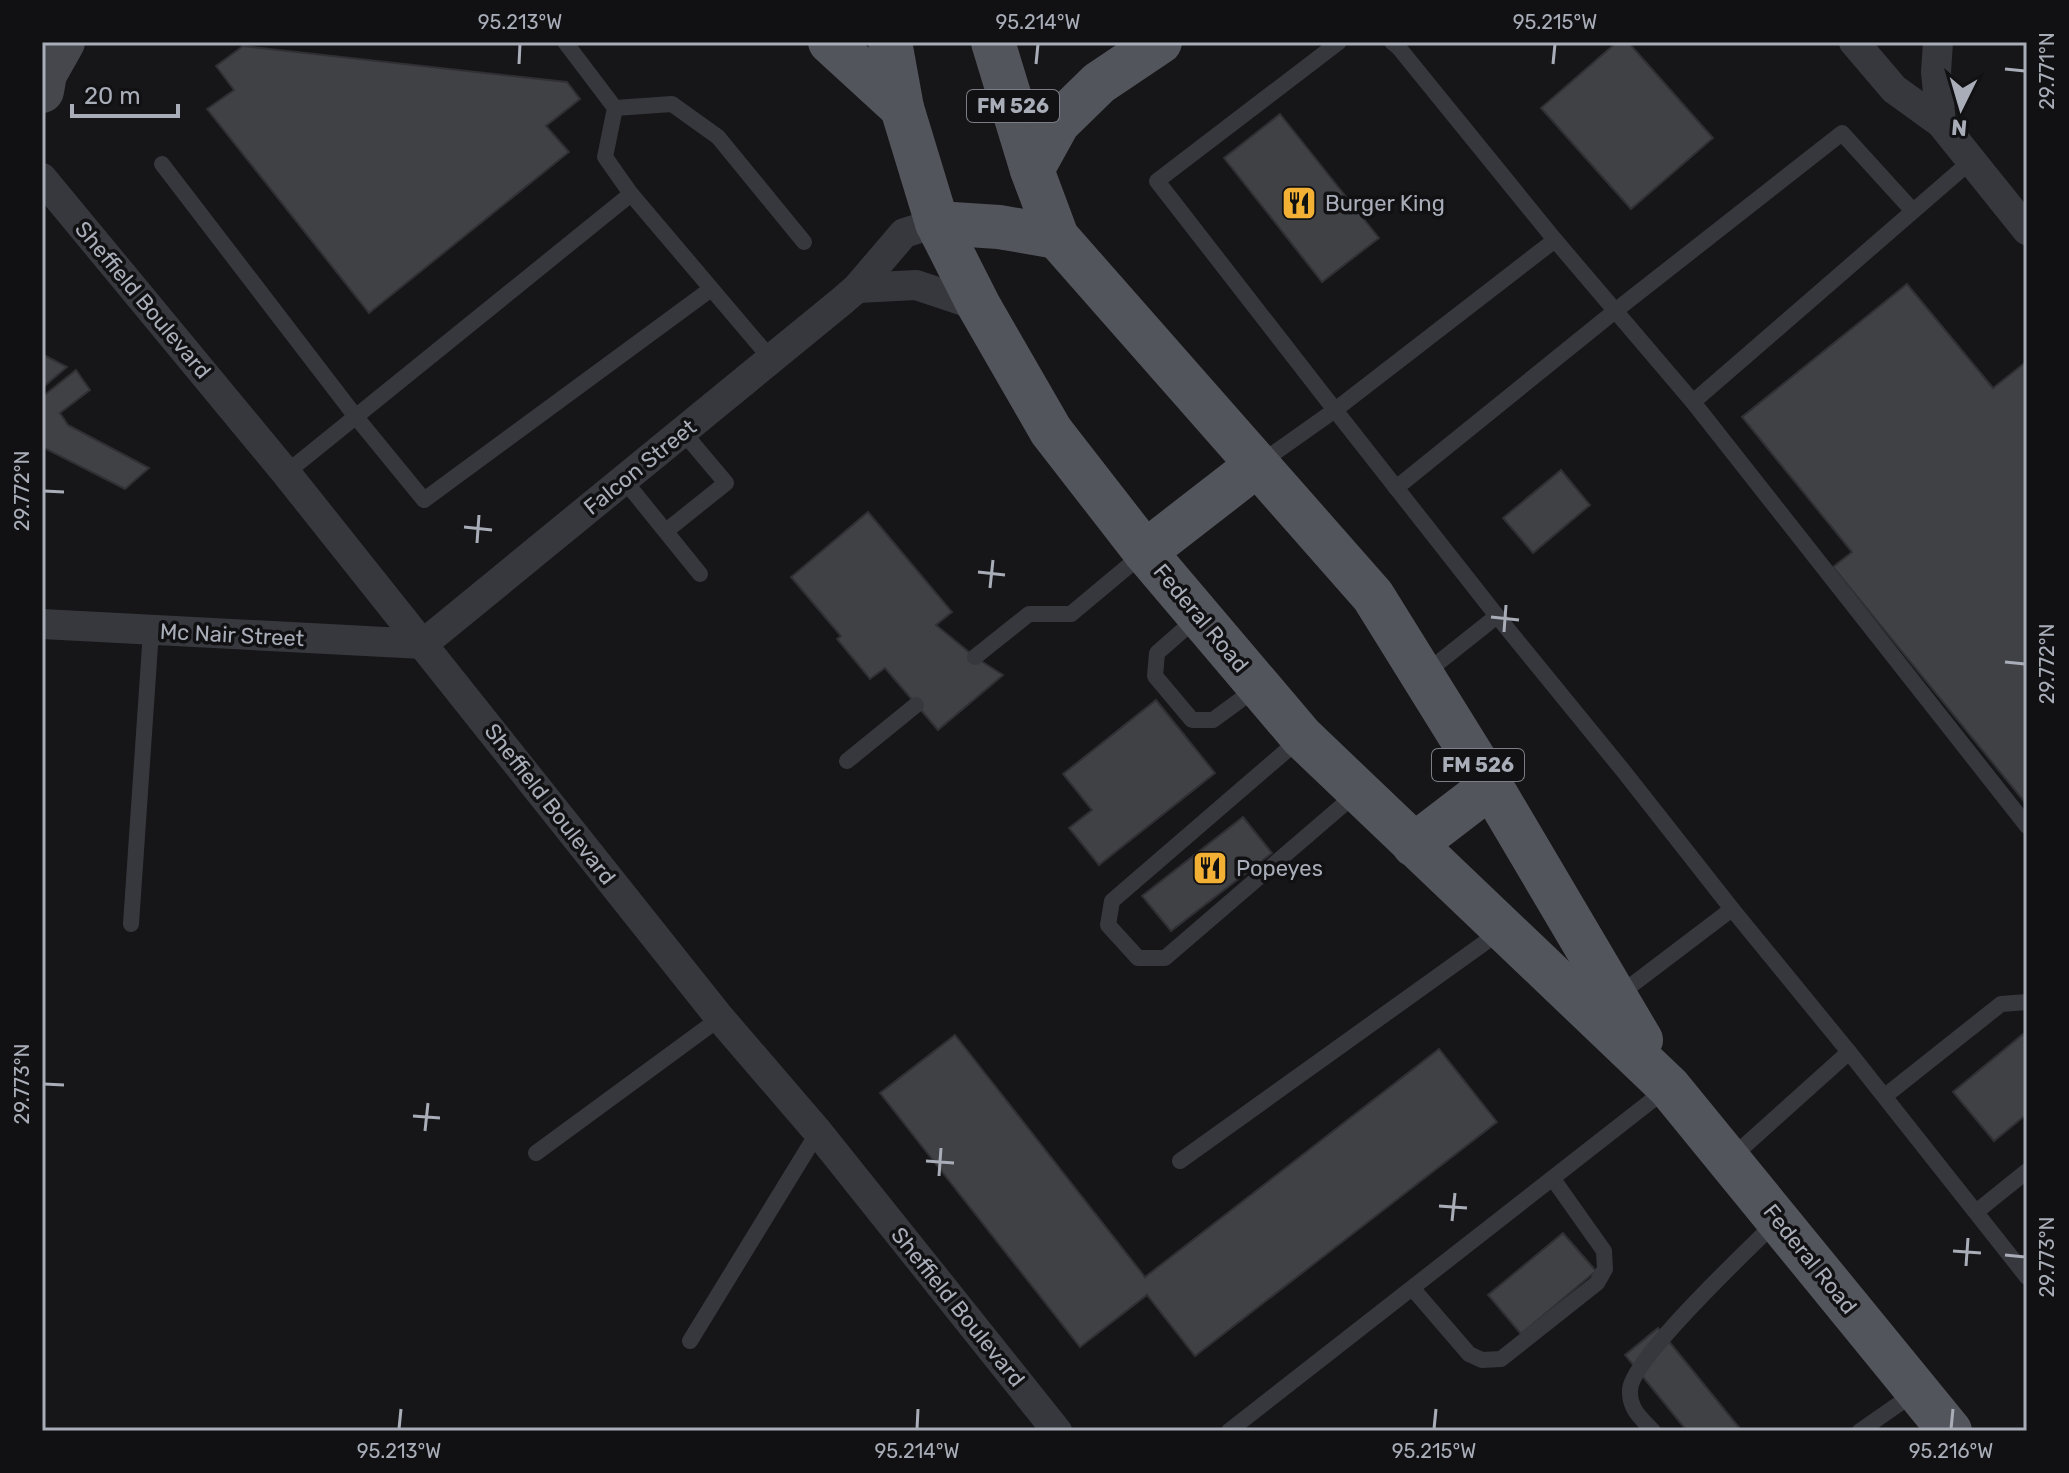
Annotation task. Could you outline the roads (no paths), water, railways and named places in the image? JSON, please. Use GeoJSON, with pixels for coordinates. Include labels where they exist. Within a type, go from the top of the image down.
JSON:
{"type":"FeatureCollection","features":[{"type":"Feature","properties":{"kind":"main road"},"geometry":{"type":"LineString","coordinates":[[830,42],[862,68],[902,108]]}},
{"type":"Feature","properties":{"kind":"main road","name":"Federal Road"},"geometry":{"type":"LineString","coordinates":[[890,42],[902,108],[937,223],[979,306],[1051,431],[1145,552],[1302,737],[1669,1087],[1950,1431]]}},
{"type":"Feature","properties":{"kind":"main road","name":"Federal Road"},"geometry":{"type":"LineString","coordinates":[[993,42],[1032,170],[1057,237],[1373,596],[1491,786],[1669,1087]]}},
{"type":"Feature","properties":{"kind":"main road"},"geometry":{"type":"LineString","coordinates":[[1032,170],[1058,123],[1099,83],[1160,42]]}},
{"type":"Feature","properties":{"kind":"main road"},"geometry":{"type":"LineString","coordinates":[[937,223],[999,227],[1057,237]]}},
{"type":"Feature","properties":{"kind":"main road"},"geometry":{"type":"LineString","coordinates":[[1145,552],[1257,465]]}},
{"type":"Feature","properties":{"kind":"main road"},"geometry":{"type":"LineString","coordinates":[[1414,845],[1491,786]]}},
{"type":"Feature","properties":{"kind":"street"},"geometry":{"type":"LineString","coordinates":[[42,91],[45,74],[63,42]]}},
{"type":"Feature","properties":{"kind":"street"},"geometry":{"type":"LineString","coordinates":[[1854,42],[1894,89],[1941,123],[2027,230]]}},
{"type":"Feature","properties":{"kind":"street"},"geometry":{"type":"LineString","coordinates":[[1938,42],[1936,72],[1941,123]]}},
{"type":"Feature","properties":{"kind":"street","name":"Sheffield Boulevard"},"geometry":{"type":"LineString","coordinates":[[42,178],[286,473],[720,1018],[818,1132],[1057,1431]]}},
{"type":"Feature","properties":{"kind":"street","name":"Falcon Street"},"geometry":{"type":"LineString","coordinates":[[423,644],[857,288],[904,233],[937,223]]}},
{"type":"Feature","properties":{"kind":"street"},"geometry":{"type":"LineString","coordinates":[[857,288],[916,285],[979,306]]}},
{"type":"Feature","properties":{"kind":"street","name":"Mc Nair Street"},"geometry":{"type":"LineString","coordinates":[[42,624],[423,644]]}},
{"type":"Feature","properties":{"kind":"lane"},"geometry":{"type":"LineString","coordinates":[[565,42],[615,108],[605,157],[631,194],[771,359]]}},
{"type":"Feature","properties":{"kind":"lane"},"geometry":{"type":"LineString","coordinates":[[1339,42],[1157,181],[1497,616],[1732,909],[1976,1212],[2021,1256],[2027,1277]]}},
{"type":"Feature","properties":{"kind":"lane"},"geometry":{"type":"LineString","coordinates":[[1392,42],[1693,402],[2027,826]]}},
{"type":"Feature","properties":{"kind":"lane"},"geometry":{"type":"LineString","coordinates":[[615,108],[672,104],[718,137],[804,242]]}},
{"type":"Feature","properties":{"kind":"lane"},"geometry":{"type":"LineString","coordinates":[[1396,488],[1842,133],[1913,211]]}},
{"type":"Feature","properties":{"kind":"lane"},"geometry":{"type":"LineString","coordinates":[[1693,402],[1971,161]]}},
{"type":"Feature","properties":{"kind":"lane"},"geometry":{"type":"LineString","coordinates":[[162,164],[356,417],[424,500],[711,289]]}},
{"type":"Feature","properties":{"kind":"lane"},"geometry":{"type":"LineString","coordinates":[[286,473],[631,194]]}},
{"type":"Feature","properties":{"kind":"lane"},"geometry":{"type":"LineString","coordinates":[[1257,465],[1335,410],[1555,240]]}},
{"type":"Feature","properties":{"kind":"lane"},"geometry":{"type":"LineString","coordinates":[[666,531],[726,483],[683,432]]}},
{"type":"Feature","properties":{"kind":"lane"},"geometry":{"type":"LineString","coordinates":[[624,480],[700,574]]}},
{"type":"Feature","properties":{"kind":"lane"},"geometry":{"type":"LineString","coordinates":[[975,657],[1029,614],[1071,614],[1145,552]]}},
{"type":"Feature","properties":{"kind":"lane"},"geometry":{"type":"LineString","coordinates":[[1199,616],[1157,653],[1155,676],[1173,698],[1192,720],[1213,720],[1259,686]]}},
{"type":"Feature","properties":{"kind":"lane"},"geometry":{"type":"LineString","coordinates":[[1422,675],[1497,616]]}},
{"type":"Feature","properties":{"kind":"lane"},"geometry":{"type":"LineString","coordinates":[[131,924],[151,631]]}},
{"type":"Feature","properties":{"kind":"lane"},"geometry":{"type":"LineString","coordinates":[[847,761],[916,705]]}},
{"type":"Feature","properties":{"kind":"lane"},"geometry":{"type":"LineString","coordinates":[[1302,737],[1112,901],[1108,925],[1138,958],[1165,958],[1358,791]]}},
{"type":"Feature","properties":{"kind":"lane"},"geometry":{"type":"LineString","coordinates":[[1616,997],[1732,909]]}},
{"type":"Feature","properties":{"kind":"lane"},"geometry":{"type":"LineString","coordinates":[[1180,1161],[1502,930]]}},
{"type":"Feature","properties":{"kind":"lane"},"geometry":{"type":"LineString","coordinates":[[1885,1096],[2001,1004],[2027,1002]]}},
{"type":"Feature","properties":{"kind":"lane"},"geometry":{"type":"LineString","coordinates":[[536,1153],[720,1018]]}},
{"type":"Feature","properties":{"kind":"lane"},"geometry":{"type":"LineString","coordinates":[[1729,1160],[1849,1052]]}},
{"type":"Feature","properties":{"kind":"lane"},"geometry":{"type":"LineString","coordinates":[[1229,1431],[1669,1087]]}},
{"type":"Feature","properties":{"kind":"lane"},"geometry":{"type":"LineString","coordinates":[[690,1341],[818,1132]]}},
{"type":"Feature","properties":{"kind":"lane"},"geometry":{"type":"LineString","coordinates":[[1976,1212],[2027,1171]]}},
{"type":"Feature","properties":{"kind":"lane"},"geometry":{"type":"LineString","coordinates":[[1413,1289],[1469,1354],[1482,1360],[1501,1359],[1597,1283],[1605,1269],[1604,1251],[1553,1179]]}},
{"type":"Feature","properties":{"kind":"lane"},"geometry":{"type":"LineString","coordinates":[[1653,1431],[1631,1407],[1630,1385],[1664,1335],[1778,1221]]}},
{"type":"Feature","properties":{"kind":"lane"},"geometry":{"type":"LineString","coordinates":[[1860,1431],[1917,1391]]}},
{"type":"Feature","properties":{"kind":"place","name":"Burger King"},"geometry":{"type":"Point","coordinates":[1299,203]}},
{"type":"Feature","properties":{"kind":"place","name":"Popeyes"},"geometry":{"type":"Point","coordinates":[1210,868]}}]}
